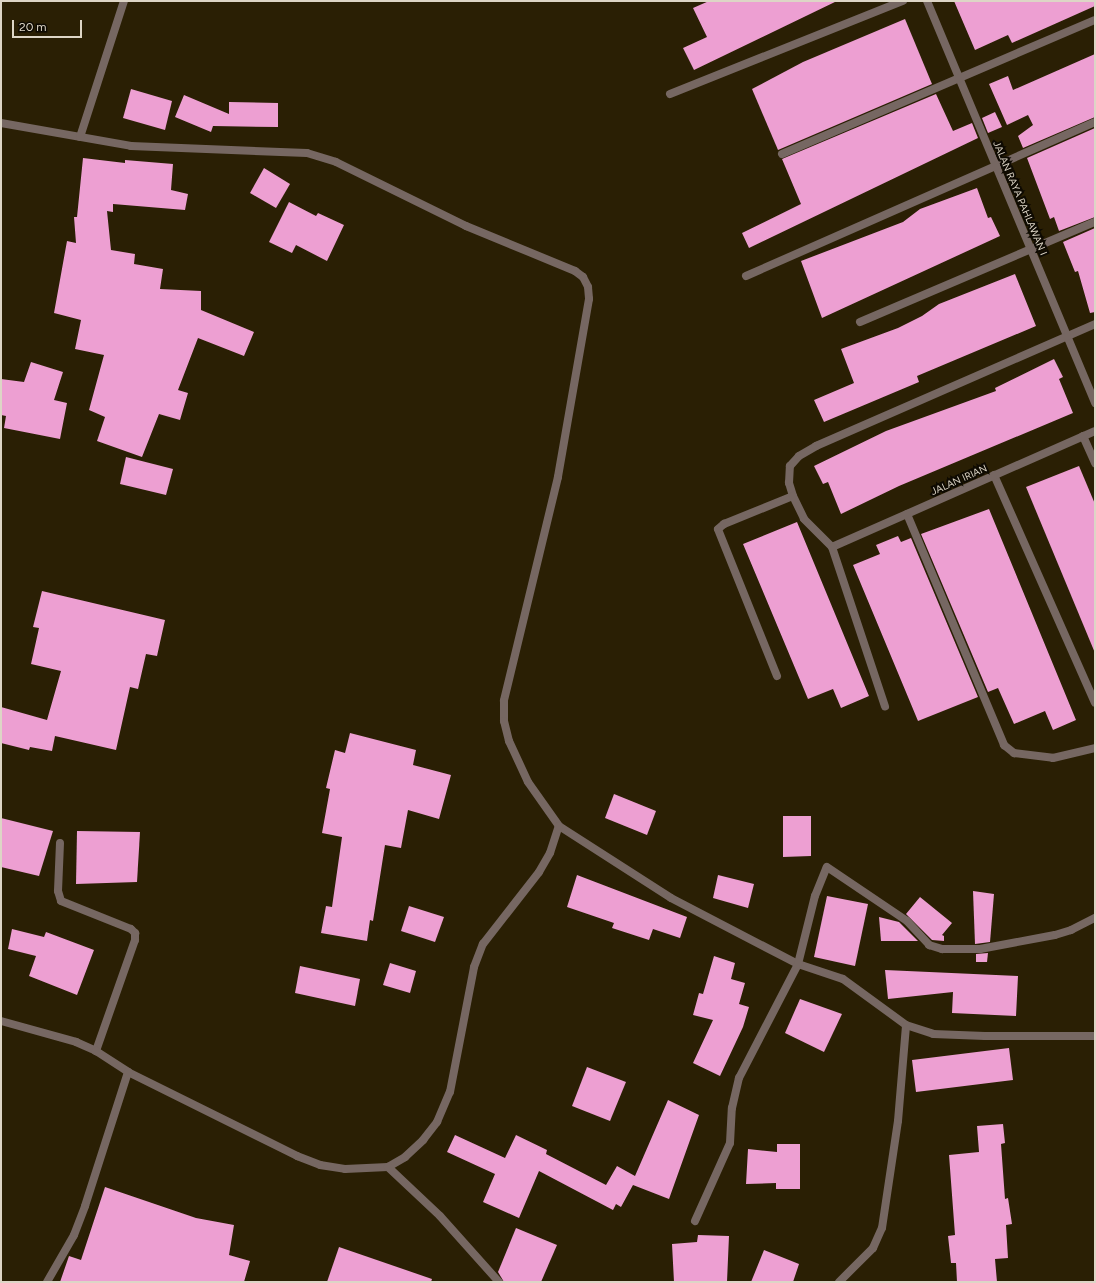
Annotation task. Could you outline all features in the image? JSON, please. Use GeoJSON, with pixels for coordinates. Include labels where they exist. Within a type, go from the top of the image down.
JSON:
{"type":"FeatureCollection","features":[{"type":"Feature","properties":{"kind":"street"},"geometry":{"type":"LineString","coordinates":[[80,136],[124,1]]}},
{"type":"Feature","properties":{"kind":"street"},"geometry":{"type":"LineString","coordinates":[[670,94],[904,1]]}},
{"type":"Feature","properties":{"kind":"street","name":"JALAN RAYA PAHLAWAN I"},"geometry":{"type":"LineString","coordinates":[[926,1],[1095,404]]}},
{"type":"Feature","properties":{"kind":"street"},"geometry":{"type":"LineString","coordinates":[[782,154],[960,80],[1095,20]]}},
{"type":"Feature","properties":{"kind":"street"},"geometry":{"type":"LineString","coordinates":[[746,276],[995,164],[1095,122]]}},
{"type":"Feature","properties":{"kind":"street"},"geometry":{"type":"LineString","coordinates":[[1,123],[132,146],[307,153],[336,162],[466,226],[575,271],[583,277],[588,287],[589,299],[558,476],[504,701],[504,721],[517,762],[528,782],[559,826],[671,898],[798,964],[853,984],[906,1025],[933,1034],[1095,1036]]}},
{"type":"Feature","properties":{"kind":"street"},"geometry":{"type":"LineString","coordinates":[[860,322],[1030,248],[1095,222]]}},
{"type":"Feature","properties":{"kind":"street"},"geometry":{"type":"LineString","coordinates":[[885,706],[832,548],[804,519],[793,496],[789,483],[790,466],[799,456],[816,446],[1095,324]]}},
{"type":"Feature","properties":{"kind":"street","name":"JALAN IRIAN"},"geometry":{"type":"LineString","coordinates":[[832,548],[1095,431]]}},
{"type":"Feature","properties":{"kind":"street"},"geometry":{"type":"LineString","coordinates":[[1083,436],[1095,464]]}},
{"type":"Feature","properties":{"kind":"street"},"geometry":{"type":"LineString","coordinates":[[994,475],[1095,703]]}},
{"type":"Feature","properties":{"kind":"street"},"geometry":{"type":"LineString","coordinates":[[777,676],[718,529],[724,524],[793,496]]}},
{"type":"Feature","properties":{"kind":"street"},"geometry":{"type":"LineString","coordinates":[[907,514],[1004,745],[1014,753],[1053,758],[1095,748]]}},
{"type":"Feature","properties":{"kind":"street"},"geometry":{"type":"LineString","coordinates":[[1,1021],[76,1042],[96,1051],[128,1072],[309,1161],[345,1169],[388,1167],[414,1149],[437,1122],[450,1092],[474,967],[483,944],[539,872],[550,853],[559,826]]}},
{"type":"Feature","properties":{"kind":"street"},"geometry":{"type":"LineString","coordinates":[[60,843],[58,891],[61,900],[131,928],[134,933],[135,940],[96,1051]]}},
{"type":"Feature","properties":{"kind":"street"},"geometry":{"type":"LineString","coordinates":[[695,1221],[730,1143],[732,1108],[739,1078],[798,964],[815,896],[827,867],[907,921],[929,945],[942,950],[980,949],[1055,935],[1071,930],[1095,918]]}},
{"type":"Feature","properties":{"kind":"street"},"geometry":{"type":"LineString","coordinates":[[839,1282],[874,1248],[882,1228],[898,1120],[906,1025]]}},
{"type":"Feature","properties":{"kind":"street"},"geometry":{"type":"LineString","coordinates":[[47,1282],[74,1235],[86,1206],[128,1072]]}},
{"type":"Feature","properties":{"kind":"street"},"geometry":{"type":"LineString","coordinates":[[388,1167],[440,1216],[499,1282]]}},
{"type":"Feature","properties":{"kind":"building"},"geometry":{"type":"Polygon","coordinates":[[[709,1],[837,1],[694,70],[683,48],[707,37],[693,8],[709,1]]]}},
{"type":"Feature","properties":{"kind":"building"},"geometry":{"type":"Polygon","coordinates":[[[954,1],[1095,1],[1095,6],[1012,43],[1008,35],[975,50],[954,1]]]}},
{"type":"Feature","properties":{"kind":"building"},"geometry":{"type":"Polygon","coordinates":[[[905,19],[932,84],[778,150],[752,89],[803,62],[905,19]]]}},
{"type":"Feature","properties":{"kind":"building"},"geometry":{"type":"Polygon","coordinates":[[[1095,54],[1095,117],[1023,148],[1018,136],[1033,125],[1028,115],[1007,125],[989,84],[1008,76],[1013,90],[1095,54]]]}},
{"type":"Feature","properties":{"kind":"building"},"geometry":{"type":"Polygon","coordinates":[[[131,89],[172,101],[165,130],[123,118],[131,89]]]}},
{"type":"Feature","properties":{"kind":"building"},"geometry":{"type":"Polygon","coordinates":[[[936,94],[953,131],[972,123],[978,138],[749,248],[742,233],[801,204],[782,159],[936,94]]]}},
{"type":"Feature","properties":{"kind":"building"},"geometry":{"type":"Polygon","coordinates":[[[184,95],[229,114],[229,102],[278,103],[278,127],[213,126],[211,132],[175,117],[184,95]]]}},
{"type":"Feature","properties":{"kind":"building"},"geometry":{"type":"Polygon","coordinates":[[[995,112],[1002,127],[988,133],[982,118],[995,112]]]}},
{"type":"Feature","properties":{"kind":"building"},"geometry":{"type":"Polygon","coordinates":[[[1095,128],[1095,217],[1059,231],[1054,217],[1050,219],[1027,158],[1095,128]]]}},
{"type":"Feature","properties":{"kind":"building"},"geometry":{"type":"Polygon","coordinates":[[[83,158],[125,163],[125,160],[173,164],[171,190],[188,194],[185,210],[113,204],[113,212],[107,211],[111,250],[135,254],[134,264],[163,269],[160,289],[201,291],[201,310],[254,332],[244,356],[198,338],[178,390],[188,393],[180,420],[159,414],[142,457],[97,441],[105,417],[89,410],[104,355],[75,349],[81,320],[54,313],[67,241],[76,243],[74,217],[77,217],[83,158]]]}},
{"type":"Feature","properties":{"kind":"building"},"geometry":{"type":"Polygon","coordinates":[[[264,168],[290,184],[276,208],[250,193],[264,168]]]}},
{"type":"Feature","properties":{"kind":"building"},"geometry":{"type":"Polygon","coordinates":[[[977,188],[988,218],[991,217],[1000,236],[822,318],[801,261],[903,222],[920,209],[977,188]]]}},
{"type":"Feature","properties":{"kind":"building"},"geometry":{"type":"Polygon","coordinates":[[[289,202],[316,216],[318,213],[344,225],[327,261],[296,245],[292,253],[269,242],[289,202]]]}},
{"type":"Feature","properties":{"kind":"building"},"geometry":{"type":"Polygon","coordinates":[[[1095,228],[1095,312],[1090,313],[1078,271],[1075,272],[1063,242],[1095,228]]]}},
{"type":"Feature","properties":{"kind":"building"},"geometry":{"type":"Polygon","coordinates":[[[1015,274],[1036,326],[917,376],[919,382],[824,422],[814,400],[854,383],[841,349],[898,328],[922,316],[939,304],[1015,274]]]}},
{"type":"Feature","properties":{"kind":"building"},"geometry":{"type":"Polygon","coordinates":[[[1054,359],[1063,377],[1059,379],[1073,413],[899,486],[841,514],[828,482],[823,484],[814,466],[886,431],[996,391],[995,388],[1054,359]]]}},
{"type":"Feature","properties":{"kind":"building"},"geometry":{"type":"Polygon","coordinates":[[[31,362],[63,372],[54,400],[67,403],[60,439],[4,428],[6,416],[1,415],[1,379],[24,382],[31,362]]]}},
{"type":"Feature","properties":{"kind":"building"},"geometry":{"type":"Polygon","coordinates":[[[126,457],[173,469],[166,495],[120,484],[126,457]]]}},
{"type":"Feature","properties":{"kind":"building"},"geometry":{"type":"Polygon","coordinates":[[[1079,466],[1095,504],[1095,653],[1026,487],[1079,466]]]}},
{"type":"Feature","properties":{"kind":"building"},"geometry":{"type":"Polygon","coordinates":[[[989,509],[1076,720],[1053,730],[1045,711],[1014,724],[998,688],[988,692],[921,534],[989,509]]]}},
{"type":"Feature","properties":{"kind":"building"},"geometry":{"type":"Polygon","coordinates":[[[797,522],[869,696],[841,708],[833,689],[808,699],[743,544],[797,522]]]}},
{"type":"Feature","properties":{"kind":"building"},"geometry":{"type":"Polygon","coordinates":[[[898,536],[901,542],[911,538],[978,697],[918,721],[853,565],[880,554],[876,545],[898,536]]]}},
{"type":"Feature","properties":{"kind":"building"},"geometry":{"type":"Polygon","coordinates":[[[42,591],[165,620],[157,656],[146,654],[138,689],[130,687],[116,750],[55,736],[52,751],[30,747],[29,750],[1,743],[1,707],[47,720],[61,671],[31,664],[39,628],[33,627],[42,591]]]}},
{"type":"Feature","properties":{"kind":"building"},"geometry":{"type":"Polygon","coordinates":[[[350,733],[416,750],[413,765],[451,775],[439,819],[408,810],[401,848],[385,845],[373,921],[370,920],[367,941],[321,933],[326,906],[332,907],[342,837],[322,833],[330,789],[326,788],[335,750],[345,753],[350,733]]]}},
{"type":"Feature","properties":{"kind":"building"},"geometry":{"type":"Polygon","coordinates":[[[614,794],[656,811],[647,835],[605,818],[614,794]]]}},
{"type":"Feature","properties":{"kind":"building"},"geometry":{"type":"Polygon","coordinates":[[[783,816],[811,816],[811,856],[783,857],[783,816]]]}},
{"type":"Feature","properties":{"kind":"building"},"geometry":{"type":"Polygon","coordinates":[[[1,818],[53,831],[39,876],[1,867],[1,818]]]}},
{"type":"Feature","properties":{"kind":"building"},"geometry":{"type":"Polygon","coordinates":[[[77,831],[140,832],[137,882],[76,884],[77,831]]]}},
{"type":"Feature","properties":{"kind":"building"},"geometry":{"type":"Polygon","coordinates":[[[577,875],[687,917],[680,938],[653,929],[649,940],[612,928],[614,923],[567,907],[577,875]]]}},
{"type":"Feature","properties":{"kind":"building"},"geometry":{"type":"Polygon","coordinates":[[[718,875],[754,884],[748,908],[713,898],[718,875]]]}},
{"type":"Feature","properties":{"kind":"building"},"geometry":{"type":"Polygon","coordinates":[[[973,891],[994,894],[990,942],[975,944],[973,891]]]}},
{"type":"Feature","properties":{"kind":"building"},"geometry":{"type":"Polygon","coordinates":[[[827,896],[868,904],[855,966],[814,957],[827,896]]]}},
{"type":"Feature","properties":{"kind":"building"},"geometry":{"type":"Polygon","coordinates":[[[920,897],[952,923],[942,935],[944,936],[944,941],[932,940],[906,914],[920,897]]]}},
{"type":"Feature","properties":{"kind":"building"},"geometry":{"type":"Polygon","coordinates":[[[409,906],[444,917],[435,942],[401,931],[409,906]]]}},
{"type":"Feature","properties":{"kind":"building"},"geometry":{"type":"Polygon","coordinates":[[[879,917],[899,922],[918,941],[881,941],[879,917]]]}},
{"type":"Feature","properties":{"kind":"building"},"geometry":{"type":"Polygon","coordinates":[[[12,929],[44,937],[46,932],[94,950],[77,995],[29,976],[36,956],[8,949],[12,929]]]}},
{"type":"Feature","properties":{"kind":"building"},"geometry":{"type":"Polygon","coordinates":[[[988,953],[987,962],[976,962],[976,954],[988,953]]]}},
{"type":"Feature","properties":{"kind":"building"},"geometry":{"type":"Polygon","coordinates":[[[714,956],[735,963],[731,979],[745,983],[739,1004],[749,1007],[743,1027],[720,1076],[693,1063],[713,1020],[693,1015],[699,993],[703,994],[714,956]]]}},
{"type":"Feature","properties":{"kind":"building"},"geometry":{"type":"Polygon","coordinates":[[[390,963],[416,971],[410,993],[383,985],[390,963]]]}},
{"type":"Feature","properties":{"kind":"building"},"geometry":{"type":"Polygon","coordinates":[[[300,966],[360,979],[355,1006],[295,993],[300,966]]]}},
{"type":"Feature","properties":{"kind":"building"},"geometry":{"type":"Polygon","coordinates":[[[885,970],[1018,976],[1016,1016],[952,1013],[953,992],[888,999],[885,970]]]}},
{"type":"Feature","properties":{"kind":"building"},"geometry":{"type":"Polygon","coordinates":[[[800,999],[842,1014],[824,1052],[785,1033],[800,999]]]}},
{"type":"Feature","properties":{"kind":"building"},"geometry":{"type":"Polygon","coordinates":[[[1009,1048],[1013,1080],[916,1092],[912,1060],[1009,1048]]]}},
{"type":"Feature","properties":{"kind":"building"},"geometry":{"type":"Polygon","coordinates":[[[587,1067],[626,1082],[610,1121],[572,1106],[587,1067]]]}},
{"type":"Feature","properties":{"kind":"building"},"geometry":{"type":"Polygon","coordinates":[[[668,1100],[699,1115],[669,1199],[633,1185],[621,1207],[616,1204],[613,1210],[539,1171],[519,1218],[483,1202],[495,1174],[447,1152],[455,1135],[505,1158],[516,1135],[547,1150],[546,1154],[606,1185],[617,1166],[635,1176],[668,1100]]]}},
{"type":"Feature","properties":{"kind":"building"},"geometry":{"type":"Polygon","coordinates":[[[1003,1124],[1005,1143],[1001,1144],[1005,1199],[1008,1198],[1012,1224],[1006,1225],[1008,1258],[995,1259],[997,1282],[957,1282],[956,1263],[951,1263],[948,1236],[955,1235],[949,1155],[979,1152],[977,1126],[1003,1124]]]}},
{"type":"Feature","properties":{"kind":"building"},"geometry":{"type":"Polygon","coordinates":[[[777,1144],[800,1144],[800,1189],[776,1189],[776,1183],[746,1184],[748,1149],[777,1152],[777,1144]]]}},
{"type":"Feature","properties":{"kind":"building"},"geometry":{"type":"Polygon","coordinates":[[[105,1187],[196,1218],[234,1225],[229,1255],[250,1261],[244,1282],[60,1282],[69,1256],[81,1260],[105,1187]]]}},
{"type":"Feature","properties":{"kind":"building"},"geometry":{"type":"Polygon","coordinates":[[[516,1228],[557,1245],[541,1282],[504,1282],[498,1272],[516,1228]]]}},
{"type":"Feature","properties":{"kind":"building"},"geometry":{"type":"Polygon","coordinates":[[[698,1235],[729,1236],[727,1282],[674,1282],[672,1244],[697,1242],[698,1235]]]}},
{"type":"Feature","properties":{"kind":"building"},"geometry":{"type":"Polygon","coordinates":[[[339,1247],[432,1279],[431,1282],[327,1282],[339,1247]]]}},
{"type":"Feature","properties":{"kind":"building"},"geometry":{"type":"Polygon","coordinates":[[[764,1250],[799,1264],[793,1282],[751,1282],[764,1250]]]}}]}
